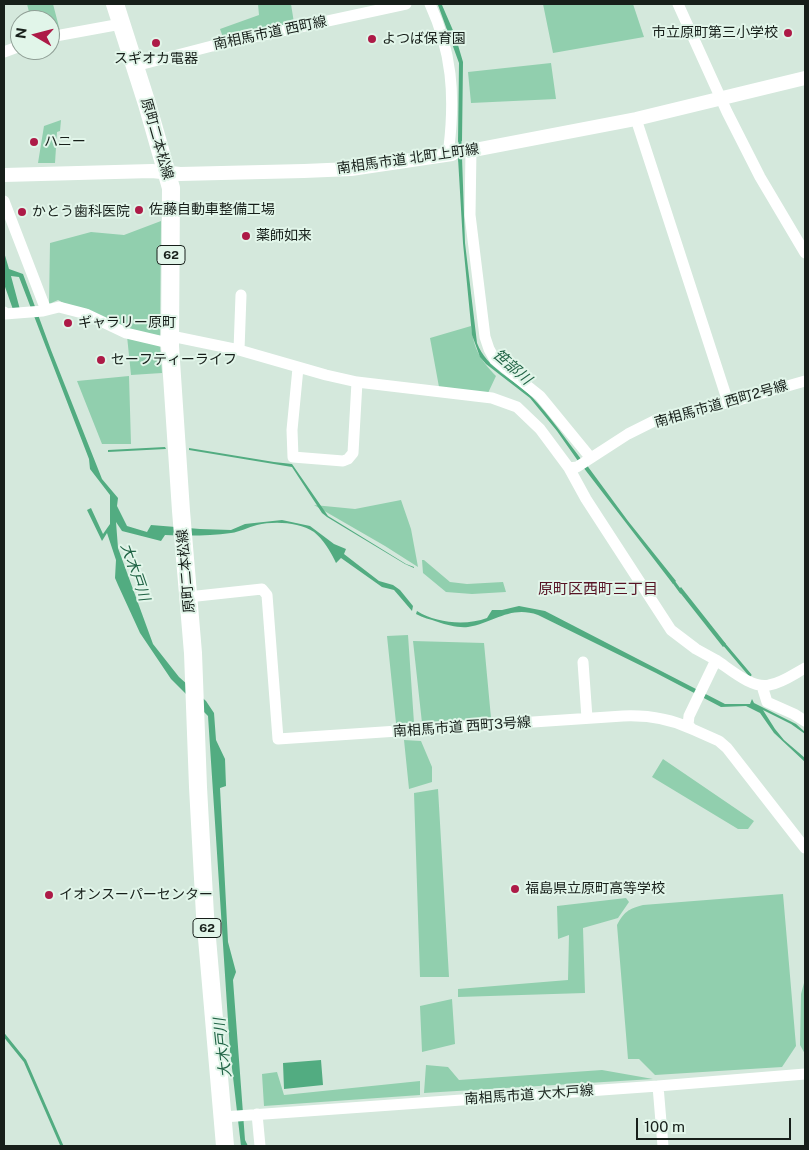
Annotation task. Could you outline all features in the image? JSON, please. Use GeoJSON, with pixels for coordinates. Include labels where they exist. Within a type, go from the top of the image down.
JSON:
{"type":"FeatureCollection","features":[{"type":"Feature","properties":{"kind":"main road","name":"原町二本松線"},"geometry":{"type":"LineString","coordinates":[[115,4],[171,188],[173,339],[181,513],[193,653],[206,915],[226,1116],[225,1146]]}},
{"type":"Feature","properties":{"kind":"street","name":"南相馬市道 西町線"},"geometry":{"type":"LineString","coordinates":[[134,66],[212,46],[406,4]]}},
{"type":"Feature","properties":{"kind":"street"},"geometry":{"type":"LineString","coordinates":[[430,4],[448,55],[450,69],[452,111],[450,151]]}},
{"type":"Feature","properties":{"kind":"street"},"geometry":{"type":"LineString","coordinates":[[678,4],[721,100],[760,177],[805,253]]}},
{"type":"Feature","properties":{"kind":"street"},"geometry":{"type":"LineString","coordinates":[[60,35],[121,24]]}},
{"type":"Feature","properties":{"kind":"street","name":"南相馬市道 北町上町線"},"geometry":{"type":"LineString","coordinates":[[4,175],[352,169],[450,151],[470,151],[636,119],[721,100],[805,78]]}},
{"type":"Feature","properties":{"kind":"street"},"geometry":{"type":"LineString","coordinates":[[636,119],[728,402]]}},
{"type":"Feature","properties":{"kind":"street"},"geometry":{"type":"LineString","coordinates":[[470,151],[470,214],[488,349],[495,360],[540,396],[589,458]]}},
{"type":"Feature","properties":{"kind":"street"},"geometry":{"type":"LineString","coordinates":[[4,201],[43,310]]}},
{"type":"Feature","properties":{"kind":"street"},"geometry":{"type":"LineString","coordinates":[[239,350],[240,294]]}},
{"type":"Feature","properties":{"kind":"street"},"geometry":{"type":"LineString","coordinates":[[5,313],[59,307],[86,314],[126,333],[160,342],[173,339],[239,350],[298,368],[357,382],[487,398],[509,403],[525,414],[540,429],[573,468],[586,499],[671,630],[749,682],[762,686],[777,683],[805,668]]}},
{"type":"Feature","properties":{"kind":"street"},"geometry":{"type":"LineString","coordinates":[[298,368],[292,430],[293,457],[343,461],[348,459],[353,453],[357,382]]}},
{"type":"Feature","properties":{"kind":"street","name":"南相馬市道 西町2号線"},"geometry":{"type":"LineString","coordinates":[[573,468],[628,434],[658,419],[805,381]]}},
{"type":"Feature","properties":{"kind":"street","name":"南相馬市道 西町3号線"},"geometry":{"type":"LineString","coordinates":[[188,596],[262,590],[267,595],[278,739],[587,718],[636,716],[660,719],[692,729],[719,741],[728,748],[805,848]]}},
{"type":"Feature","properties":{"kind":"street"},"geometry":{"type":"LineString","coordinates":[[692,729],[688,725],[688,720],[716,660]]}},
{"type":"Feature","properties":{"kind":"street"},"geometry":{"type":"LineString","coordinates":[[583,662],[587,718]]}},
{"type":"Feature","properties":{"kind":"street"},"geometry":{"type":"LineString","coordinates":[[762,686],[767,702],[805,721]]}},
{"type":"Feature","properties":{"kind":"street","name":"南相馬市道 大木戸線"},"geometry":{"type":"LineString","coordinates":[[226,1116],[805,1074]]}},
{"type":"Feature","properties":{"kind":"street"},"geometry":{"type":"LineString","coordinates":[[658,1086],[663,1146]]}},
{"type":"Feature","properties":{"kind":"street"},"geometry":{"type":"LineString","coordinates":[[255,1114],[260,1146]]}},
{"type":"Feature","properties":{"kind":"shaded area"},"geometry":{"type":"Polygon","coordinates":[[[27,4],[53,4],[55,10],[28,10],[27,4]]]}},
{"type":"Feature","properties":{"kind":"shaded area"},"geometry":{"type":"Polygon","coordinates":[[[258,4],[291,4],[294,23],[224,40],[220,29],[259,15],[258,4]]]}},
{"type":"Feature","properties":{"kind":"shaded area"},"geometry":{"type":"Polygon","coordinates":[[[543,4],[633,4],[644,37],[553,53],[543,4]]]}},
{"type":"Feature","properties":{"kind":"shaded area"},"geometry":{"type":"Polygon","coordinates":[[[438,5],[442,5],[455,35],[463,62],[462,141],[458,142],[459,63],[438,5]]]}},
{"type":"Feature","properties":{"kind":"shaded area"},"geometry":{"type":"Polygon","coordinates":[[[551,63],[556,99],[471,103],[468,72],[551,63]]]}},
{"type":"Feature","properties":{"kind":"shaded area"},"geometry":{"type":"Polygon","coordinates":[[[61,120],[60,131],[57,132],[55,163],[38,163],[44,126],[61,120]]]}},
{"type":"Feature","properties":{"kind":"shaded area"},"geometry":{"type":"Polygon","coordinates":[[[462,157],[465,243],[477,343],[481,352],[494,367],[525,390],[539,404],[581,459],[578,461],[530,398],[486,364],[480,357],[472,335],[463,243],[458,158],[462,157]]]}},
{"type":"Feature","properties":{"kind":"shaded area"},"geometry":{"type":"Polygon","coordinates":[[[161,221],[160,338],[108,322],[58,300],[49,304],[50,243],[91,232],[124,235],[161,221]]]}},
{"type":"Feature","properties":{"kind":"shaded area"},"geometry":{"type":"Polygon","coordinates":[[[4,252],[9,269],[23,274],[102,479],[118,498],[117,506],[127,526],[147,532],[151,525],[231,530],[245,524],[282,520],[310,526],[334,544],[346,549],[344,554],[379,581],[393,585],[400,590],[413,606],[412,611],[394,590],[382,587],[341,558],[336,563],[321,538],[314,532],[301,526],[286,523],[264,524],[223,534],[198,536],[165,535],[161,541],[122,531],[116,522],[118,548],[153,644],[179,677],[206,701],[214,713],[216,740],[225,759],[226,786],[220,788],[228,942],[236,972],[233,980],[245,1140],[248,1146],[241,1146],[230,1051],[208,716],[171,679],[140,633],[118,585],[115,578],[116,560],[107,533],[102,541],[87,510],[91,508],[103,534],[110,524],[110,495],[90,469],[89,459],[19,277],[11,276],[22,317],[16,318],[4,284],[4,252]]]}},
{"type":"Feature","properties":{"kind":"shaded area"},"geometry":{"type":"Polygon","coordinates":[[[471,326],[474,342],[479,354],[496,376],[488,393],[439,387],[430,338],[471,326]]]}},
{"type":"Feature","properties":{"kind":"shaded area"},"geometry":{"type":"Polygon","coordinates":[[[127,336],[160,346],[162,373],[131,375],[127,336]]]}},
{"type":"Feature","properties":{"kind":"shaded area"},"geometry":{"type":"Polygon","coordinates":[[[129,376],[131,444],[102,444],[77,381],[129,376]]]}},
{"type":"Feature","properties":{"kind":"shaded area"},"geometry":{"type":"Polygon","coordinates":[[[165,447],[166,449],[108,452],[108,450],[165,447]]]}},
{"type":"Feature","properties":{"kind":"shaded area"},"geometry":{"type":"Polygon","coordinates":[[[189,448],[292,464],[328,516],[414,568],[405,564],[322,513],[292,467],[189,450],[189,448]]]}},
{"type":"Feature","properties":{"kind":"shaded area"},"geometry":{"type":"Polygon","coordinates":[[[586,464],[676,581],[673,584],[583,467],[586,464]]]}},
{"type":"Feature","properties":{"kind":"shaded area"},"geometry":{"type":"Polygon","coordinates":[[[401,500],[411,529],[418,567],[314,505],[355,509],[401,500]]]}},
{"type":"Feature","properties":{"kind":"shaded area"},"geometry":{"type":"Polygon","coordinates":[[[422,560],[450,582],[467,584],[503,582],[506,592],[472,594],[446,592],[423,573],[422,560]]]}},
{"type":"Feature","properties":{"kind":"shaded area"},"geometry":{"type":"Polygon","coordinates":[[[681,587],[726,644],[723,647],[678,590],[681,587]]]}},
{"type":"Feature","properties":{"kind":"shaded area"},"geometry":{"type":"Polygon","coordinates":[[[519,606],[545,611],[725,704],[750,704],[752,699],[754,703],[796,724],[805,732],[805,734],[791,724],[763,710],[775,729],[784,740],[805,758],[805,762],[774,733],[760,713],[746,706],[721,707],[538,615],[528,612],[510,613],[477,625],[456,627],[416,614],[417,611],[442,621],[470,622],[487,618],[492,610],[519,606]]]}},
{"type":"Feature","properties":{"kind":"shaded area"},"geometry":{"type":"Polygon","coordinates":[[[408,635],[414,723],[396,723],[387,636],[408,635]]]}},
{"type":"Feature","properties":{"kind":"shaded area"},"geometry":{"type":"Polygon","coordinates":[[[413,641],[484,643],[491,718],[422,723],[413,641]]]}},
{"type":"Feature","properties":{"kind":"shaded area"},"geometry":{"type":"Polygon","coordinates":[[[404,740],[421,741],[432,767],[432,782],[409,789],[404,740]]]}},
{"type":"Feature","properties":{"kind":"shaded area"},"geometry":{"type":"Polygon","coordinates":[[[663,759],[754,821],[748,829],[738,829],[652,777],[663,759]]]}},
{"type":"Feature","properties":{"kind":"shaded area"},"geometry":{"type":"Polygon","coordinates":[[[438,789],[449,977],[420,977],[414,793],[438,789]]]}},
{"type":"Feature","properties":{"kind":"shaded area"},"geometry":{"type":"Polygon","coordinates":[[[783,894],[796,1046],[782,1067],[655,1075],[639,1059],[628,1059],[617,925],[624,914],[643,905],[783,894]]]}},
{"type":"Feature","properties":{"kind":"shaded area"},"geometry":{"type":"Polygon","coordinates":[[[626,898],[629,902],[618,918],[583,928],[585,993],[458,997],[458,989],[568,980],[569,935],[558,939],[557,906],[626,898]]]}},
{"type":"Feature","properties":{"kind":"shaded area"},"geometry":{"type":"Polygon","coordinates":[[[804,983],[805,1054],[800,1045],[801,994],[804,983]]]}},
{"type":"Feature","properties":{"kind":"shaded area"},"geometry":{"type":"Polygon","coordinates":[[[452,999],[455,1044],[422,1052],[420,1006],[452,999]]]}},
{"type":"Feature","properties":{"kind":"shaded area"},"geometry":{"type":"Polygon","coordinates":[[[321,1060],[323,1085],[284,1089],[283,1063],[321,1060]]]}},
{"type":"Feature","properties":{"kind":"shaded area"},"geometry":{"type":"Polygon","coordinates":[[[426,1065],[448,1067],[459,1080],[602,1070],[653,1079],[424,1093],[426,1065]]]}},
{"type":"Feature","properties":{"kind":"shaded area"},"geometry":{"type":"Polygon","coordinates":[[[277,1072],[284,1095],[420,1081],[420,1095],[264,1106],[262,1074],[277,1072]]]}},
{"type":"Feature","properties":{"kind":"waterway","name":"笹部川"},"geometry":{"type":"LineString","coordinates":[[460,138],[460,161]]}},
{"type":"Feature","properties":{"kind":"waterway","name":"笹部川"},"geometry":{"type":"LineString","coordinates":[[673,581],[681,592]]}},
{"type":"Feature","properties":{"kind":"waterway","name":"笹部川"},"geometry":{"type":"LineString","coordinates":[[723,643],[750,675]]}},
{"type":"Feature","properties":{"kind":"waterway","name":"大木戸川"},"geometry":{"type":"LineString","coordinates":[[4,1035],[25,1061],[62,1146]]}},
{"type":"Feature","properties":{"kind":"place","name":"市立原町第三小学校"},"geometry":{"type":"Point","coordinates":[788,33]}},
{"type":"Feature","properties":{"kind":"place","name":"よつば保育園"},"geometry":{"type":"Point","coordinates":[372,39]}},
{"type":"Feature","properties":{"kind":"place","name":"スギオカ電器"},"geometry":{"type":"Point","coordinates":[156,43]}},
{"type":"Feature","properties":{"kind":"place","name":"ハニー"},"geometry":{"type":"Point","coordinates":[34,142]}},
{"type":"Feature","properties":{"kind":"place","name":"佐藤自動車整備工場"},"geometry":{"type":"Point","coordinates":[139,210]}},
{"type":"Feature","properties":{"kind":"place","name":"かとう歯科医院"},"geometry":{"type":"Point","coordinates":[22,212]}},
{"type":"Feature","properties":{"kind":"place","name":"薬師如来"},"geometry":{"type":"Point","coordinates":[246,236]}},
{"type":"Feature","properties":{"kind":"place","name":"ギャラリー原町"},"geometry":{"type":"Point","coordinates":[68,323]}},
{"type":"Feature","properties":{"kind":"place","name":"セーフティーライフ"},"geometry":{"type":"Point","coordinates":[101,360]}},
{"type":"Feature","properties":{"kind":"place","name":"福島県立原町高等学校"},"geometry":{"type":"Point","coordinates":[515,889]}},
{"type":"Feature","properties":{"kind":"place","name":"イオンスーパーセンター"},"geometry":{"type":"Point","coordinates":[49,895]}},
{"type":"Feature","properties":{"kind":"district","name":"原町区西町三丁目"},"geometry":{"type":"Point","coordinates":[598,589]}}]}
